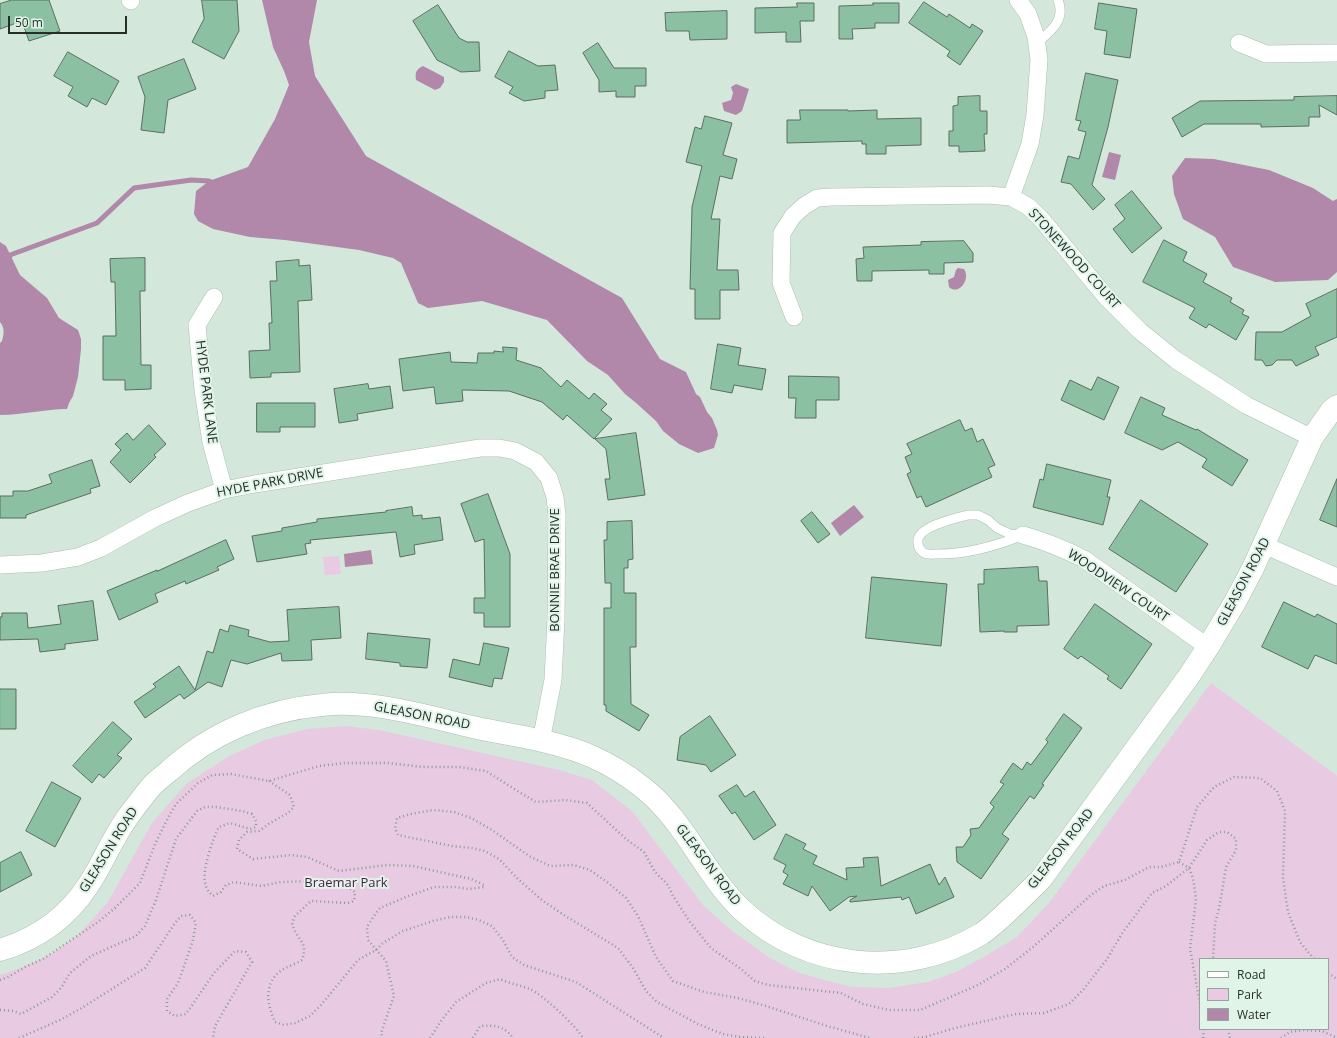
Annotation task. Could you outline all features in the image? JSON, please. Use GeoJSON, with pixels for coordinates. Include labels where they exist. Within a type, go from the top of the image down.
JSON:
{"type":"FeatureCollection","features":[{"type":"Feature","properties":{"kind":"street"},"geometry":{"type":"LineString","coordinates":[[1012,197],[1030,144],[1035,115],[1039,60],[1037,43],[1028,14],[1018,0]]}},
{"type":"Feature","properties":{"kind":"street"},"geometry":{"type":"LineString","coordinates":[[1239,43],[1266,54],[1337,53]]}},
{"type":"Feature","properties":{"kind":"street","name":"STONEWOOD COURT"},"geometry":{"type":"LineString","coordinates":[[794,317],[781,283],[782,232],[793,216],[804,206],[817,198],[988,195],[1012,197],[1029,207],[1042,220],[1107,298],[1140,331],[1176,360],[1246,405],[1312,438]]}},
{"type":"Feature","properties":{"kind":"street","name":"HYDE PARK LANE"},"geometry":{"type":"LineString","coordinates":[[214,297],[197,325],[203,390],[211,442],[224,490]]}},
{"type":"Feature","properties":{"kind":"street","name":"GLEASON ROAD"},"geometry":{"type":"LineString","coordinates":[[0,950],[19,944],[44,931],[68,912],[89,885],[125,821],[150,788],[179,762],[211,739],[246,722],[284,711],[317,705],[363,705],[409,713],[541,741],[592,757],[617,769],[644,788],[666,810],[716,879],[740,908],[768,931],[800,948],[837,959],[872,964],[911,960],[946,951],[982,934],[1012,908],[1041,879],[1189,676],[1235,602],[1253,568],[1312,438],[1331,411],[1337,406]]}},
{"type":"Feature","properties":{"kind":"street","name":"HYDE PARK DRIVE"},"geometry":{"type":"LineString","coordinates":[[0,565],[42,563],[78,557],[101,548],[155,518],[188,503],[224,490],[480,448]]}},
{"type":"Feature","properties":{"kind":"street","name":"BONNIE BRAE DRIVE"},"geometry":{"type":"LineString","coordinates":[[480,448],[499,448],[515,451],[536,462],[549,478],[555,497],[556,619],[553,680],[541,741]]}},
{"type":"Feature","properties":{"kind":"street","name":"WOODVIEW COURT"},"geometry":{"type":"LineString","coordinates":[[1023,536],[1042,540],[1084,559],[1208,647]]}},
{"type":"Feature","properties":{"kind":"street"},"geometry":{"type":"LineString","coordinates":[[1264,545],[1337,577]]}},
{"type":"Feature","properties":{"kind":"lane"},"geometry":{"type":"LineString","coordinates":[[1037,43],[1051,31],[1059,19],[1060,5],[1058,0]]}},
{"type":"Feature","properties":{"kind":"lane"},"geometry":{"type":"LineString","coordinates":[[968,515],[978,515],[988,520],[997,528],[1010,534],[1023,536],[1000,544],[954,554],[924,553],[918,547],[918,540],[921,533],[944,521],[968,515]]}},
{"type":"Feature","properties":{"kind":"path"},"geometry":{"type":"LineString","coordinates":[[269,781],[290,795],[294,806],[288,813],[258,830],[247,832],[239,840],[237,849],[253,859],[291,855],[307,857],[339,871],[387,866],[413,866],[471,879],[484,884],[484,887],[469,888],[434,887],[380,908],[374,916],[367,927],[368,940],[386,961],[394,996],[382,1033],[383,1038]]}},
{"type":"Feature","properties":{"kind":"path"},"geometry":{"type":"LineString","coordinates":[[0,1010],[13,1010],[21,1014],[52,998],[61,988],[70,973],[91,956],[136,936],[145,926],[153,907],[176,839],[197,811],[205,807],[216,807],[252,814],[256,821],[256,827],[250,829],[230,823],[220,827],[214,836],[204,881],[207,890],[213,896],[220,892],[226,884],[234,882],[261,886],[281,882],[314,881],[348,887],[355,892],[354,901],[348,903],[311,901],[295,916],[292,922],[294,930],[303,943],[305,952],[302,960],[281,971],[270,983],[268,995],[270,1012],[275,1022],[284,1024],[295,1023],[310,1016],[322,1005],[358,960],[376,950],[403,931],[450,917],[466,917],[480,920],[492,926],[503,940],[512,957],[524,965],[576,982],[664,1038]]}},
{"type":"Feature","properties":{"kind":"path"},"geometry":{"type":"LineString","coordinates":[[764,1038],[740,1037],[723,1034],[698,1024],[657,1002],[646,991],[633,968],[618,948],[543,901],[518,879],[499,859],[485,852],[472,848],[452,846],[398,835],[395,828],[397,818],[433,810],[454,812],[471,818],[492,830],[529,856],[550,866],[573,866],[590,870],[626,898],[638,916],[656,957],[673,981],[704,992],[738,998],[870,1038]]}},
{"type":"Feature","properties":{"kind":"path"},"geometry":{"type":"LineString","coordinates":[[914,1038],[925,1037],[955,1028],[1016,1014],[1044,1013],[1069,1004],[1083,990],[1107,959],[1122,932],[1152,893],[1166,886],[1189,868],[1207,840],[1219,832],[1227,832],[1236,839],[1236,850],[1226,867],[1219,909],[1215,922],[1213,958]]}},
{"type":"Feature","properties":{"kind":"path"},"geometry":{"type":"LineString","coordinates":[[1179,862],[1189,868],[1193,878],[1196,898],[1190,949],[1199,998]]}},
{"type":"Feature","properties":{"kind":"path"},"geometry":{"type":"LineString","coordinates":[[19,1038],[60,1020],[80,1009],[145,968],[175,923],[182,916],[190,915],[196,923],[193,940],[178,983],[167,999],[167,1010],[175,1016],[186,1014],[214,973],[235,951],[246,952],[252,962],[216,1026],[213,1038]]}},
{"type":"Feature","properties":{"kind":"path"},"geometry":{"type":"LineString","coordinates":[[430,1038],[456,1002],[486,983],[500,979],[510,984],[532,989],[560,1012],[583,1038]]}},
{"type":"Feature","properties":{"kind":"path"},"geometry":{"type":"LineString","coordinates":[[473,1038],[480,1026],[492,1025],[507,1030],[513,1038]]}},
{"type":"Feature","properties":{"kind":"path"},"geometry":{"type":"LineString","coordinates":[[1281,1038],[1290,1032],[1304,1030],[1322,1031],[1337,1038]]}},
{"type":"Feature","properties":{"kind":"green space"},"geometry":{"type":"Polygon","coordinates":[[[339,556],[341,574],[325,575],[323,557],[339,556]]]}},
{"type":"Feature","properties":{"kind":"green space","name":"Braemar Park"},"geometry":{"type":"Polygon","coordinates":[[[1211,683],[1337,776],[1337,1038],[0,1038],[0,975],[23,967],[51,954],[76,937],[108,902],[152,823],[186,784],[229,756],[265,740],[307,729],[346,726],[379,730],[559,770],[592,780],[632,811],[703,905],[732,931],[770,958],[799,973],[851,987],[889,988],[928,982],[956,972],[1016,938],[1049,903],[1211,683]]]}},
{"type":"Feature","properties":{"kind":"water"},"geometry":{"type":"Polygon","coordinates":[[[262,0],[317,0],[309,42],[315,76],[366,156],[622,298],[660,359],[686,372],[696,394],[700,397],[717,430],[718,435],[714,448],[698,453],[679,444],[663,431],[656,421],[625,394],[608,375],[587,361],[547,320],[482,301],[428,308],[418,303],[401,263],[393,258],[359,250],[250,237],[213,229],[198,221],[194,214],[196,191],[209,181],[248,167],[275,119],[289,85],[273,47],[262,0]]]}},
{"type":"Feature","properties":{"kind":"water"},"geometry":{"type":"Polygon","coordinates":[[[423,66],[444,77],[444,82],[440,88],[435,90],[416,80],[416,72],[423,66]]]}},
{"type":"Feature","properties":{"kind":"water"},"geometry":{"type":"Polygon","coordinates":[[[736,84],[749,89],[742,111],[736,115],[724,111],[722,103],[731,100],[733,93],[731,87],[736,84]]]}},
{"type":"Feature","properties":{"kind":"water"},"geometry":{"type":"Polygon","coordinates":[[[1109,152],[1121,155],[1115,180],[1102,177],[1109,152]]]}},
{"type":"Feature","properties":{"kind":"water"},"geometry":{"type":"Polygon","coordinates":[[[1185,158],[1214,159],[1269,170],[1313,188],[1333,201],[1337,199],[1337,272],[1328,280],[1275,282],[1233,267],[1215,237],[1183,219],[1174,194],[1172,176],[1185,158]]]}},
{"type":"Feature","properties":{"kind":"water"},"geometry":{"type":"Polygon","coordinates":[[[0,242],[6,246],[20,275],[47,298],[59,318],[78,330],[81,339],[81,349],[78,377],[73,396],[67,409],[0,415],[0,343],[2,341],[4,331],[0,322],[0,242]]]}},
{"type":"Feature","properties":{"kind":"water"},"geometry":{"type":"Polygon","coordinates":[[[958,268],[964,269],[966,277],[960,288],[953,289],[949,287],[948,280],[954,277],[958,268]]]}},
{"type":"Feature","properties":{"kind":"water"},"geometry":{"type":"Polygon","coordinates":[[[854,505],[864,517],[840,536],[831,523],[854,505]]]}},
{"type":"Feature","properties":{"kind":"water"},"geometry":{"type":"Polygon","coordinates":[[[371,550],[373,564],[345,567],[344,554],[371,550]]]}},
{"type":"Feature","properties":{"kind":"building"},"geometry":{"type":"Polygon","coordinates":[[[12,0],[49,0],[60,31],[29,41],[22,21],[0,29],[0,4],[12,0]]]}},
{"type":"Feature","properties":{"kind":"building"},"geometry":{"type":"Polygon","coordinates":[[[202,0],[237,0],[239,31],[224,59],[192,42],[204,19],[202,0]]]}},
{"type":"Feature","properties":{"kind":"building"},"geometry":{"type":"Polygon","coordinates":[[[924,2],[947,17],[949,14],[970,28],[972,24],[983,31],[960,65],[947,56],[950,51],[909,23],[924,2]]]}},
{"type":"Feature","properties":{"kind":"building"},"geometry":{"type":"Polygon","coordinates":[[[797,3],[814,3],[814,21],[800,21],[801,42],[786,42],[786,32],[755,33],[755,8],[797,7],[797,3]]]}},
{"type":"Feature","properties":{"kind":"building"},"geometry":{"type":"Polygon","coordinates":[[[873,3],[899,3],[899,23],[875,23],[875,28],[852,29],[853,39],[839,39],[839,6],[873,5],[873,3]]]}},
{"type":"Feature","properties":{"kind":"building"},"geometry":{"type":"Polygon","coordinates":[[[1099,3],[1137,9],[1130,58],[1104,54],[1107,31],[1095,29],[1099,3]]]}},
{"type":"Feature","properties":{"kind":"building"},"geometry":{"type":"Polygon","coordinates":[[[438,5],[459,38],[467,42],[479,42],[480,71],[461,72],[437,60],[413,21],[438,5]]]}},
{"type":"Feature","properties":{"kind":"building"},"geometry":{"type":"Polygon","coordinates":[[[727,11],[727,39],[690,40],[689,31],[666,31],[665,13],[727,11]]]}},
{"type":"Feature","properties":{"kind":"building"},"geometry":{"type":"Polygon","coordinates":[[[598,43],[614,68],[646,68],[646,86],[635,86],[635,97],[616,97],[616,91],[599,92],[599,80],[583,53],[598,43]]]}},
{"type":"Feature","properties":{"kind":"building"},"geometry":{"type":"Polygon","coordinates":[[[509,51],[538,66],[555,65],[558,90],[545,91],[545,98],[524,101],[509,93],[513,87],[495,77],[509,51]]]}},
{"type":"Feature","properties":{"kind":"building"},"geometry":{"type":"Polygon","coordinates":[[[68,52],[119,81],[106,105],[92,98],[87,107],[68,96],[73,87],[54,76],[68,52]]]}},
{"type":"Feature","properties":{"kind":"building"},"geometry":{"type":"Polygon","coordinates":[[[184,59],[196,89],[168,100],[164,133],[141,130],[145,97],[138,77],[184,59]]]}},
{"type":"Feature","properties":{"kind":"building"},"geometry":{"type":"Polygon","coordinates":[[[1086,73],[1118,80],[1108,127],[1092,185],[1105,199],[1093,210],[1071,184],[1061,182],[1068,156],[1079,159],[1086,132],[1078,130],[1081,121],[1076,120],[1086,73]]]}},
{"type":"Feature","properties":{"kind":"building"},"geometry":{"type":"Polygon","coordinates":[[[980,96],[980,111],[987,111],[987,134],[984,134],[985,151],[959,152],[959,146],[949,146],[949,131],[953,131],[953,106],[958,105],[958,97],[980,96]]]}},
{"type":"Feature","properties":{"kind":"building"},"geometry":{"type":"Polygon","coordinates":[[[1337,96],[1337,115],[1319,105],[1320,117],[1309,117],[1309,126],[1261,127],[1261,124],[1204,124],[1182,137],[1172,118],[1200,101],[1294,100],[1294,97],[1337,96]]]}},
{"type":"Feature","properties":{"kind":"building"},"geometry":{"type":"Polygon","coordinates":[[[800,110],[877,110],[877,119],[921,118],[921,145],[886,146],[886,154],[866,154],[866,144],[862,144],[862,141],[787,143],[787,120],[800,120],[800,110]]]}},
{"type":"Feature","properties":{"kind":"building"},"geometry":{"type":"Polygon","coordinates":[[[705,116],[732,123],[723,155],[737,159],[732,179],[720,176],[711,219],[720,219],[717,270],[738,270],[739,290],[720,290],[720,319],[695,319],[695,289],[690,289],[692,207],[702,166],[686,162],[695,127],[701,129],[705,116]]]}},
{"type":"Feature","properties":{"kind":"building"},"geometry":{"type":"Polygon","coordinates":[[[1132,191],[1162,228],[1132,253],[1113,229],[1125,219],[1115,205],[1132,191]]]}},
{"type":"Feature","properties":{"kind":"building"},"geometry":{"type":"Polygon","coordinates":[[[1164,240],[1187,252],[1183,261],[1207,274],[1203,282],[1232,298],[1230,302],[1244,310],[1242,314],[1249,317],[1236,340],[1209,324],[1206,328],[1189,318],[1195,308],[1143,282],[1164,240]]]}},
{"type":"Feature","properties":{"kind":"building"},"geometry":{"type":"Polygon","coordinates":[[[964,241],[973,253],[973,262],[944,263],[944,274],[929,274],[929,270],[872,271],[872,281],[857,281],[856,259],[864,258],[863,247],[921,245],[921,242],[964,241]]]}},
{"type":"Feature","properties":{"kind":"building"},"geometry":{"type":"Polygon","coordinates":[[[145,258],[145,291],[140,291],[141,365],[151,365],[151,389],[125,390],[125,380],[103,380],[103,336],[116,336],[115,282],[111,282],[110,259],[145,258]]]}},
{"type":"Feature","properties":{"kind":"building"},"geometry":{"type":"Polygon","coordinates":[[[299,260],[299,266],[310,265],[312,300],[298,301],[300,372],[271,373],[271,377],[250,378],[249,351],[270,350],[269,323],[272,323],[270,281],[277,281],[276,262],[299,260]]]}},
{"type":"Feature","properties":{"kind":"building"},"geometry":{"type":"Polygon","coordinates":[[[1337,289],[1337,337],[1315,347],[1319,355],[1296,366],[1292,360],[1277,360],[1272,365],[1266,366],[1262,360],[1255,360],[1256,332],[1282,332],[1311,316],[1306,304],[1337,289]]]}},
{"type":"Feature","properties":{"kind":"building"},"geometry":{"type":"Polygon","coordinates":[[[718,344],[741,348],[738,365],[766,369],[762,390],[734,385],[732,393],[711,389],[718,344]]]}},
{"type":"Feature","properties":{"kind":"building"},"geometry":{"type":"Polygon","coordinates":[[[503,347],[517,348],[516,360],[541,368],[561,387],[567,380],[589,399],[594,393],[607,404],[601,410],[612,419],[594,439],[567,415],[563,420],[542,402],[509,391],[462,390],[463,401],[436,404],[434,387],[403,391],[399,359],[450,352],[451,362],[477,363],[478,353],[494,353],[494,351],[503,352],[503,347]]]}},
{"type":"Feature","properties":{"kind":"building"},"geometry":{"type":"Polygon","coordinates":[[[789,376],[839,377],[839,400],[816,400],[816,418],[795,418],[796,398],[789,398],[789,376]]]}},
{"type":"Feature","properties":{"kind":"building"},"geometry":{"type":"Polygon","coordinates":[[[1098,377],[1119,387],[1104,420],[1061,400],[1070,380],[1091,390],[1098,377]]]}},
{"type":"Feature","properties":{"kind":"building"},"geometry":{"type":"Polygon","coordinates":[[[368,384],[369,389],[390,386],[393,408],[357,414],[358,420],[339,423],[334,389],[368,384]]]}},
{"type":"Feature","properties":{"kind":"building"},"geometry":{"type":"Polygon","coordinates":[[[1141,397],[1165,408],[1162,415],[1196,430],[1197,429],[1248,460],[1232,486],[1202,467],[1207,459],[1178,442],[1162,450],[1125,433],[1141,397]]]}},
{"type":"Feature","properties":{"kind":"building"},"geometry":{"type":"Polygon","coordinates":[[[257,403],[315,403],[315,427],[280,427],[280,432],[257,432],[257,403]]]}},
{"type":"Feature","properties":{"kind":"building"},"geometry":{"type":"Polygon","coordinates":[[[960,420],[965,431],[972,428],[977,442],[983,439],[995,465],[988,468],[992,477],[926,507],[921,496],[917,498],[907,474],[911,472],[905,457],[912,454],[907,444],[960,420]]]}},
{"type":"Feature","properties":{"kind":"building"},"geometry":{"type":"Polygon","coordinates":[[[149,425],[166,444],[154,455],[156,457],[130,483],[110,462],[121,450],[115,444],[127,433],[133,440],[149,425]]]}},
{"type":"Feature","properties":{"kind":"building"},"geometry":{"type":"Polygon","coordinates":[[[636,433],[645,495],[608,500],[605,479],[610,479],[606,449],[595,439],[636,433]]]}},
{"type":"Feature","properties":{"kind":"building"},"geometry":{"type":"Polygon","coordinates":[[[92,460],[100,486],[90,489],[91,493],[26,515],[26,518],[0,518],[0,496],[13,496],[13,491],[28,491],[52,483],[49,475],[92,460]]]}},
{"type":"Feature","properties":{"kind":"building"},"geometry":{"type":"Polygon","coordinates":[[[1047,464],[1111,480],[1107,497],[1110,497],[1103,525],[1033,507],[1040,479],[1043,480],[1047,464]]]}},
{"type":"Feature","properties":{"kind":"building"},"geometry":{"type":"Polygon","coordinates":[[[1337,479],[1337,527],[1320,520],[1337,479]]]}},
{"type":"Feature","properties":{"kind":"building"},"geometry":{"type":"Polygon","coordinates":[[[488,494],[510,554],[510,627],[484,627],[484,613],[474,613],[474,598],[485,598],[484,539],[475,542],[461,504],[488,494]]]}},
{"type":"Feature","properties":{"kind":"building"},"geometry":{"type":"Polygon","coordinates":[[[1141,500],[1208,544],[1176,592],[1109,549],[1141,500]]]}},
{"type":"Feature","properties":{"kind":"building"},"geometry":{"type":"Polygon","coordinates":[[[412,507],[413,516],[422,515],[422,519],[440,517],[443,540],[414,545],[415,554],[400,557],[396,532],[310,540],[311,543],[305,544],[307,554],[257,562],[252,536],[282,531],[282,528],[317,522],[317,519],[386,512],[412,507]]]}},
{"type":"Feature","properties":{"kind":"building"},"geometry":{"type":"Polygon","coordinates":[[[812,512],[830,534],[818,543],[801,521],[812,512]]]}},
{"type":"Feature","properties":{"kind":"building"},"geometry":{"type":"Polygon","coordinates":[[[632,521],[633,559],[628,560],[628,568],[624,568],[624,593],[636,593],[636,647],[630,647],[631,704],[649,715],[639,731],[606,711],[606,705],[604,705],[604,608],[611,608],[611,583],[605,583],[604,540],[607,540],[607,522],[632,521]]]}},
{"type":"Feature","properties":{"kind":"building"},"geometry":{"type":"Polygon","coordinates":[[[226,540],[234,559],[217,567],[219,570],[186,584],[185,581],[155,594],[158,602],[119,620],[107,591],[157,571],[226,540]]]}},
{"type":"Feature","properties":{"kind":"building"},"geometry":{"type":"Polygon","coordinates":[[[1038,567],[1039,581],[1047,581],[1049,625],[1017,626],[1017,632],[980,632],[978,584],[984,584],[984,570],[1038,567]]]}},
{"type":"Feature","properties":{"kind":"building"},"geometry":{"type":"Polygon","coordinates":[[[872,577],[947,584],[941,646],[866,638],[872,577]]]}},
{"type":"Feature","properties":{"kind":"building"},"geometry":{"type":"Polygon","coordinates":[[[93,601],[98,640],[65,644],[65,649],[40,652],[38,639],[0,640],[0,617],[2,617],[2,613],[27,613],[28,628],[61,624],[58,606],[93,601]]]}},
{"type":"Feature","properties":{"kind":"building"},"geometry":{"type":"Polygon","coordinates":[[[1284,602],[1315,617],[1317,614],[1337,624],[1337,664],[1315,655],[1308,669],[1262,647],[1284,602]]]}},
{"type":"Feature","properties":{"kind":"building"},"geometry":{"type":"Polygon","coordinates":[[[1095,604],[1152,644],[1121,689],[1107,679],[1109,676],[1081,656],[1078,659],[1064,649],[1095,604]]]}},
{"type":"Feature","properties":{"kind":"building"},"geometry":{"type":"Polygon","coordinates":[[[339,607],[341,638],[311,640],[312,660],[282,661],[281,653],[247,664],[231,660],[222,687],[208,682],[184,699],[180,694],[145,718],[134,702],[156,687],[153,684],[179,666],[195,690],[207,651],[213,653],[220,629],[228,632],[230,625],[249,630],[248,636],[270,642],[289,641],[287,610],[339,607]]]}},
{"type":"Feature","properties":{"kind":"building"},"geometry":{"type":"Polygon","coordinates":[[[368,633],[430,639],[427,668],[400,666],[400,663],[366,659],[368,633]]]}},
{"type":"Feature","properties":{"kind":"building"},"geometry":{"type":"Polygon","coordinates":[[[484,643],[509,648],[502,679],[494,678],[492,687],[449,677],[453,659],[479,665],[484,643]]]}},
{"type":"Feature","properties":{"kind":"building"},"geometry":{"type":"Polygon","coordinates":[[[0,689],[16,689],[16,729],[0,729],[0,689]]]}},
{"type":"Feature","properties":{"kind":"building"},"geometry":{"type":"Polygon","coordinates":[[[1064,714],[1082,728],[1042,784],[1044,785],[1034,799],[1030,796],[1002,834],[1009,839],[981,879],[957,862],[956,847],[963,847],[971,835],[970,829],[979,828],[994,807],[990,803],[1004,784],[1000,782],[1013,763],[1022,770],[1027,762],[1031,765],[1048,742],[1046,740],[1064,714]]]}},
{"type":"Feature","properties":{"kind":"building"},"geometry":{"type":"Polygon","coordinates":[[[710,716],[736,755],[711,772],[706,765],[677,760],[680,737],[710,716]]]}},
{"type":"Feature","properties":{"kind":"building"},"geometry":{"type":"Polygon","coordinates":[[[113,722],[132,739],[117,755],[122,758],[104,778],[99,774],[92,783],[73,766],[113,722]]]}},
{"type":"Feature","properties":{"kind":"building"},"geometry":{"type":"Polygon","coordinates":[[[52,782],[81,798],[55,847],[26,831],[52,782]]]}},
{"type":"Feature","properties":{"kind":"building"},"geometry":{"type":"Polygon","coordinates":[[[737,785],[745,797],[754,791],[776,825],[754,840],[735,812],[732,814],[719,796],[737,785]]]}},
{"type":"Feature","properties":{"kind":"building"},"geometry":{"type":"Polygon","coordinates":[[[786,834],[806,844],[803,849],[817,856],[813,864],[847,880],[846,868],[864,867],[863,858],[878,857],[881,886],[930,864],[939,885],[945,877],[954,897],[916,914],[909,897],[902,900],[901,897],[850,902],[850,900],[857,896],[849,897],[830,911],[812,886],[808,896],[783,884],[788,875],[783,872],[786,865],[774,859],[786,834]]]}},
{"type":"Feature","properties":{"kind":"building"},"geometry":{"type":"Polygon","coordinates":[[[21,852],[32,875],[0,892],[0,863],[21,852]]]}},
{"type":"Feature","properties":{"kind":"waterway"},"geometry":{"type":"LineString","coordinates":[[9,261],[10,255],[97,223],[134,188],[191,180],[209,181],[215,184]]}}]}
